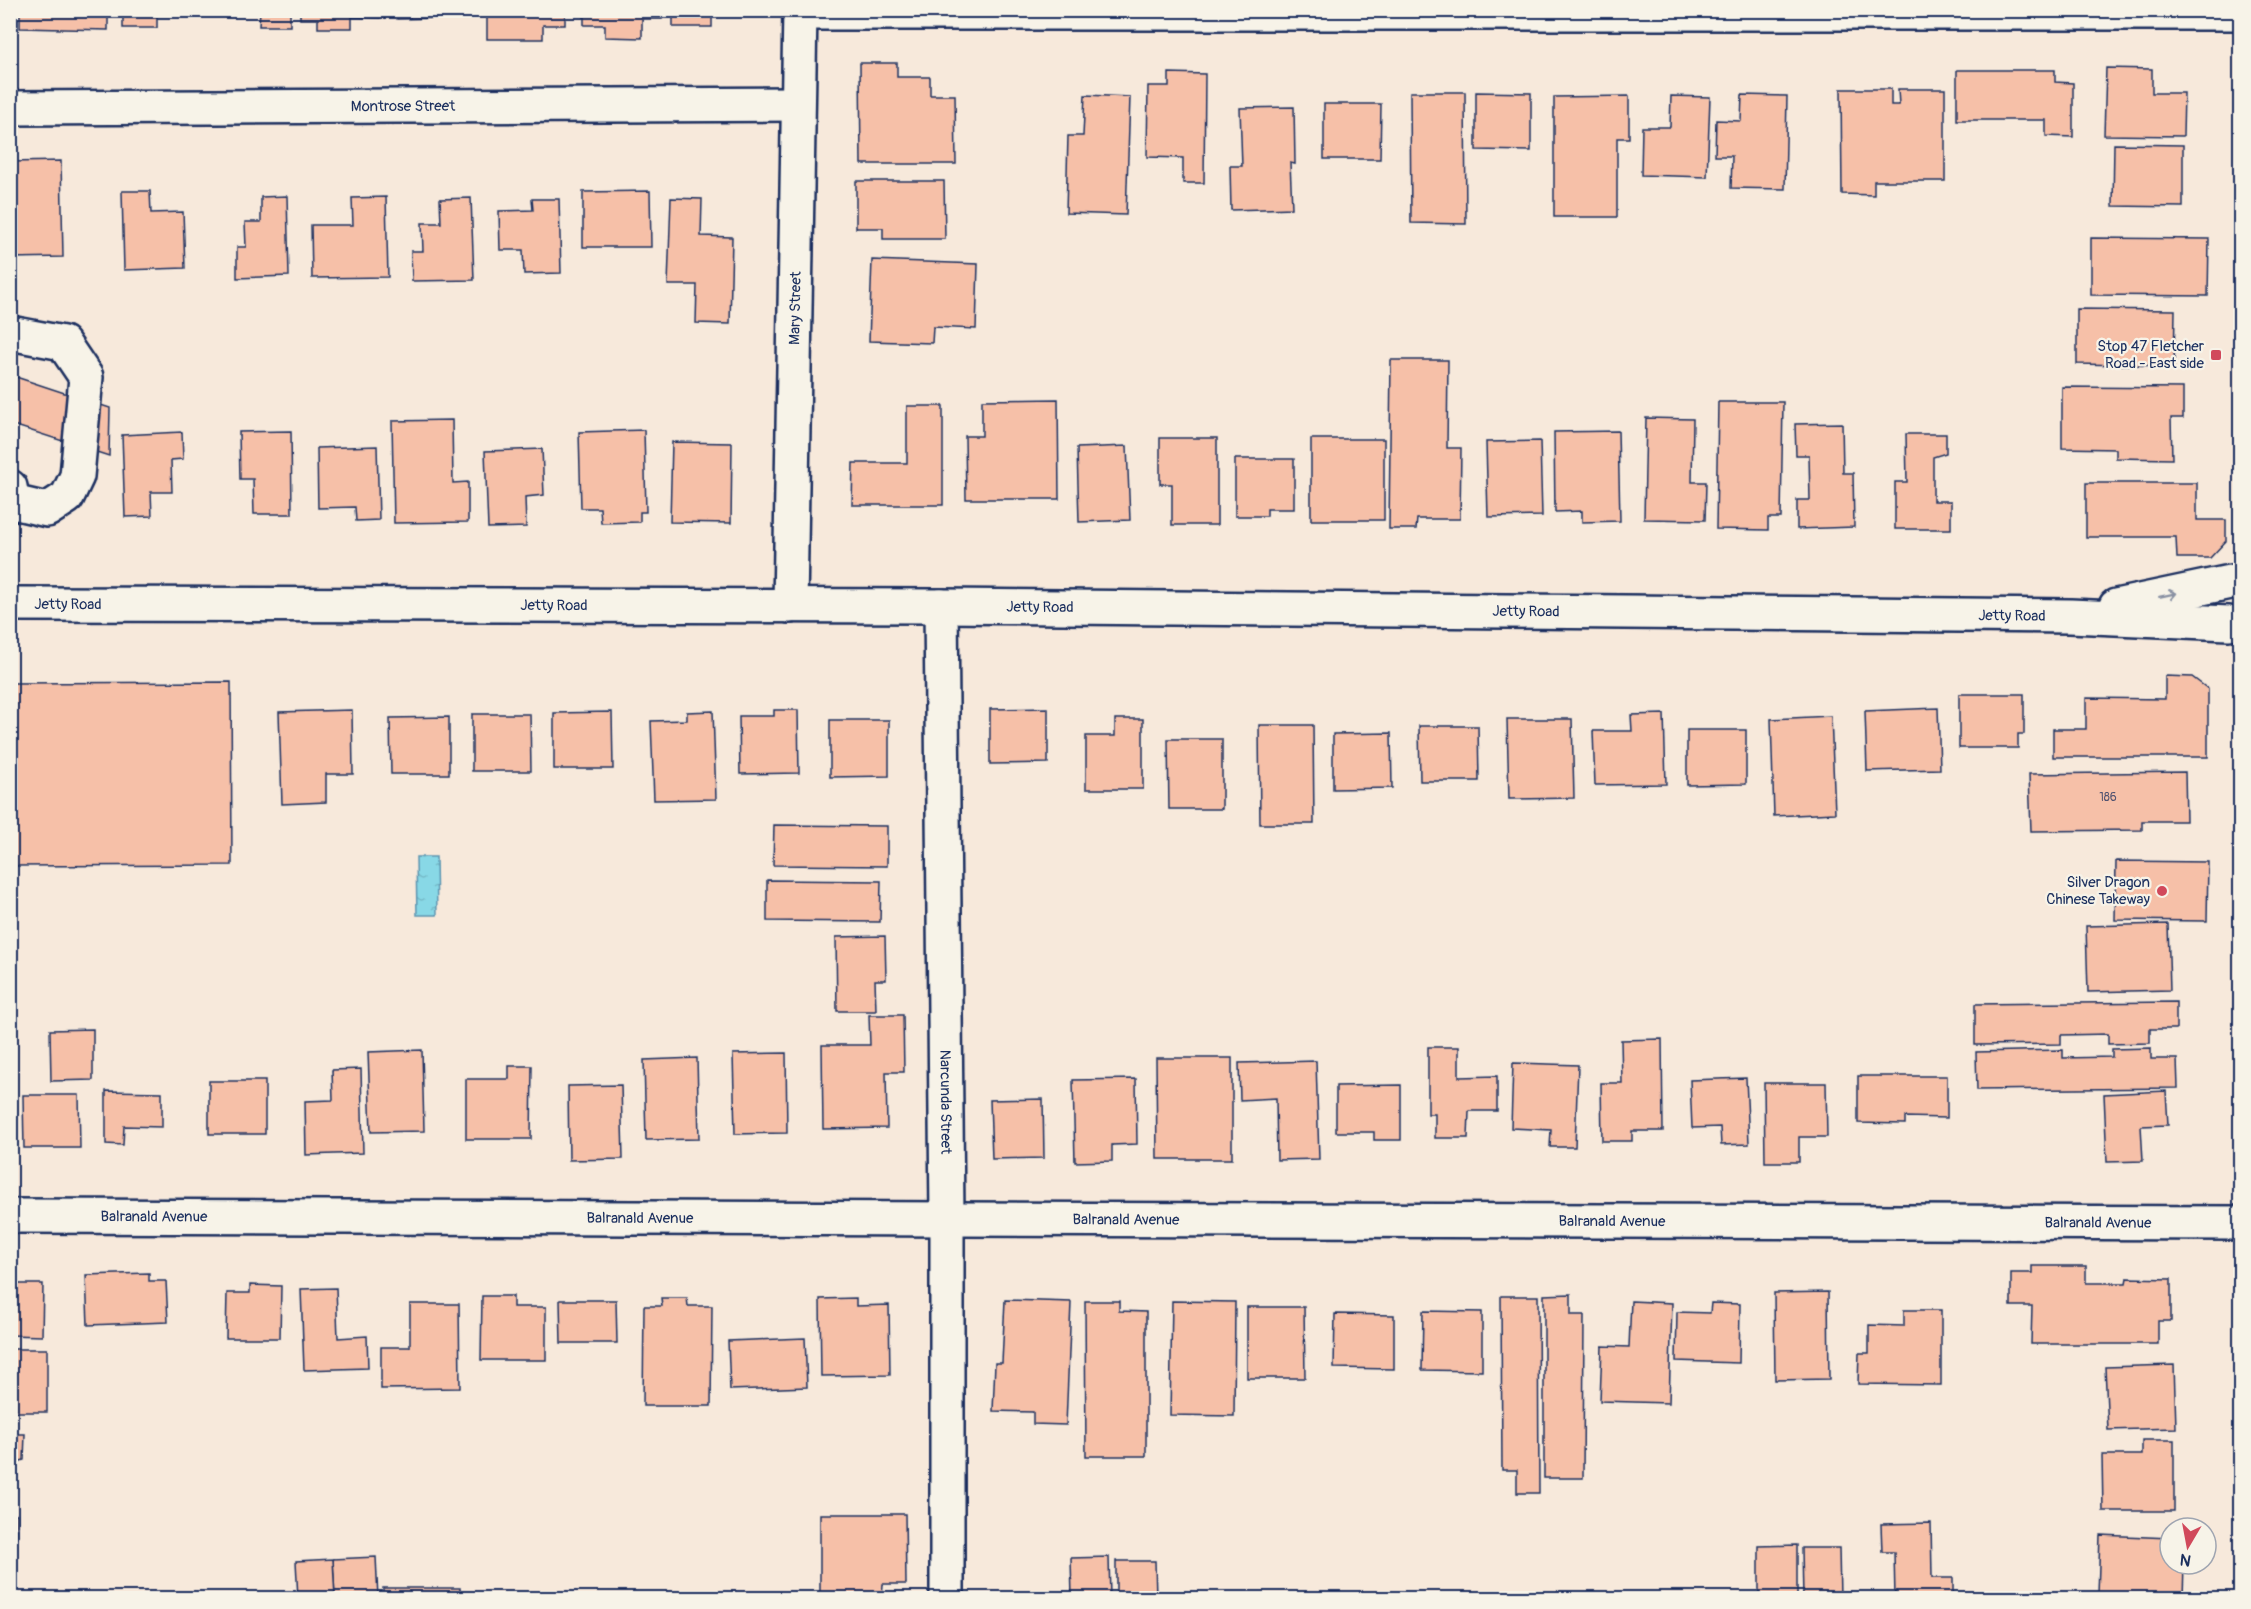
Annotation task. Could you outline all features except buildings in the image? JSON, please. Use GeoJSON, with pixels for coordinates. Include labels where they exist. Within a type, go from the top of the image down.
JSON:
{"type":"FeatureCollection","features":[{"type":"Feature","properties":{"kind":"street"},"geometry":{"type":"LineString","coordinates":[[800,12],[2241,13]]}},
{"type":"Feature","properties":{"kind":"street","name":"Mary Street"},"geometry":{"type":"LineString","coordinates":[[790,606],[800,12]]}},
{"type":"Feature","properties":{"kind":"street","name":"Montrose Street"},"geometry":{"type":"LineString","coordinates":[[10,108],[797,104]]}},
{"type":"Feature","properties":{"kind":"street"},"geometry":{"type":"LineString","coordinates":[[10,333],[63,343],[86,376],[77,476],[67,497],[47,510],[13,502],[10,488]]}},
{"type":"Feature","properties":{"kind":"street"},"geometry":{"type":"LineString","coordinates":[[2235,576],[2224,597],[2226,618],[2235,631]]}},
{"type":"Feature","properties":{"kind":"street","name":"Jetty Road"},"geometry":{"type":"LineString","coordinates":[[2070,616],[2235,576]]}},
{"type":"Feature","properties":{"kind":"street","name":"Jetty Road"},"geometry":{"type":"LineString","coordinates":[[10,604],[941,606],[2070,616],[2235,631]]}},
{"type":"Feature","properties":{"kind":"street","name":"Narcunda Street"},"geometry":{"type":"LineString","coordinates":[[941,606],[947,1217],[947,1599]]}},
{"type":"Feature","properties":{"kind":"street","name":"Balranald Avenue"},"geometry":{"type":"LineString","coordinates":[[10,1216],[2241,1222]]}},
{"type":"Feature","properties":{"kind":"water"},"geometry":{"type":"Polygon","coordinates":[[[416,857],[436,857],[437,915],[417,915],[416,857]]]}},
{"type":"Feature","properties":{"kind":"place","name":"Stop 47 Fletcher Road - East side"},"geometry":{"type":"Point","coordinates":[2216,355]}},
{"type":"Feature","properties":{"kind":"place","name":"Silver Dragon Chinese Takeway"},"geometry":{"type":"Point","coordinates":[2162,891]}}]}
